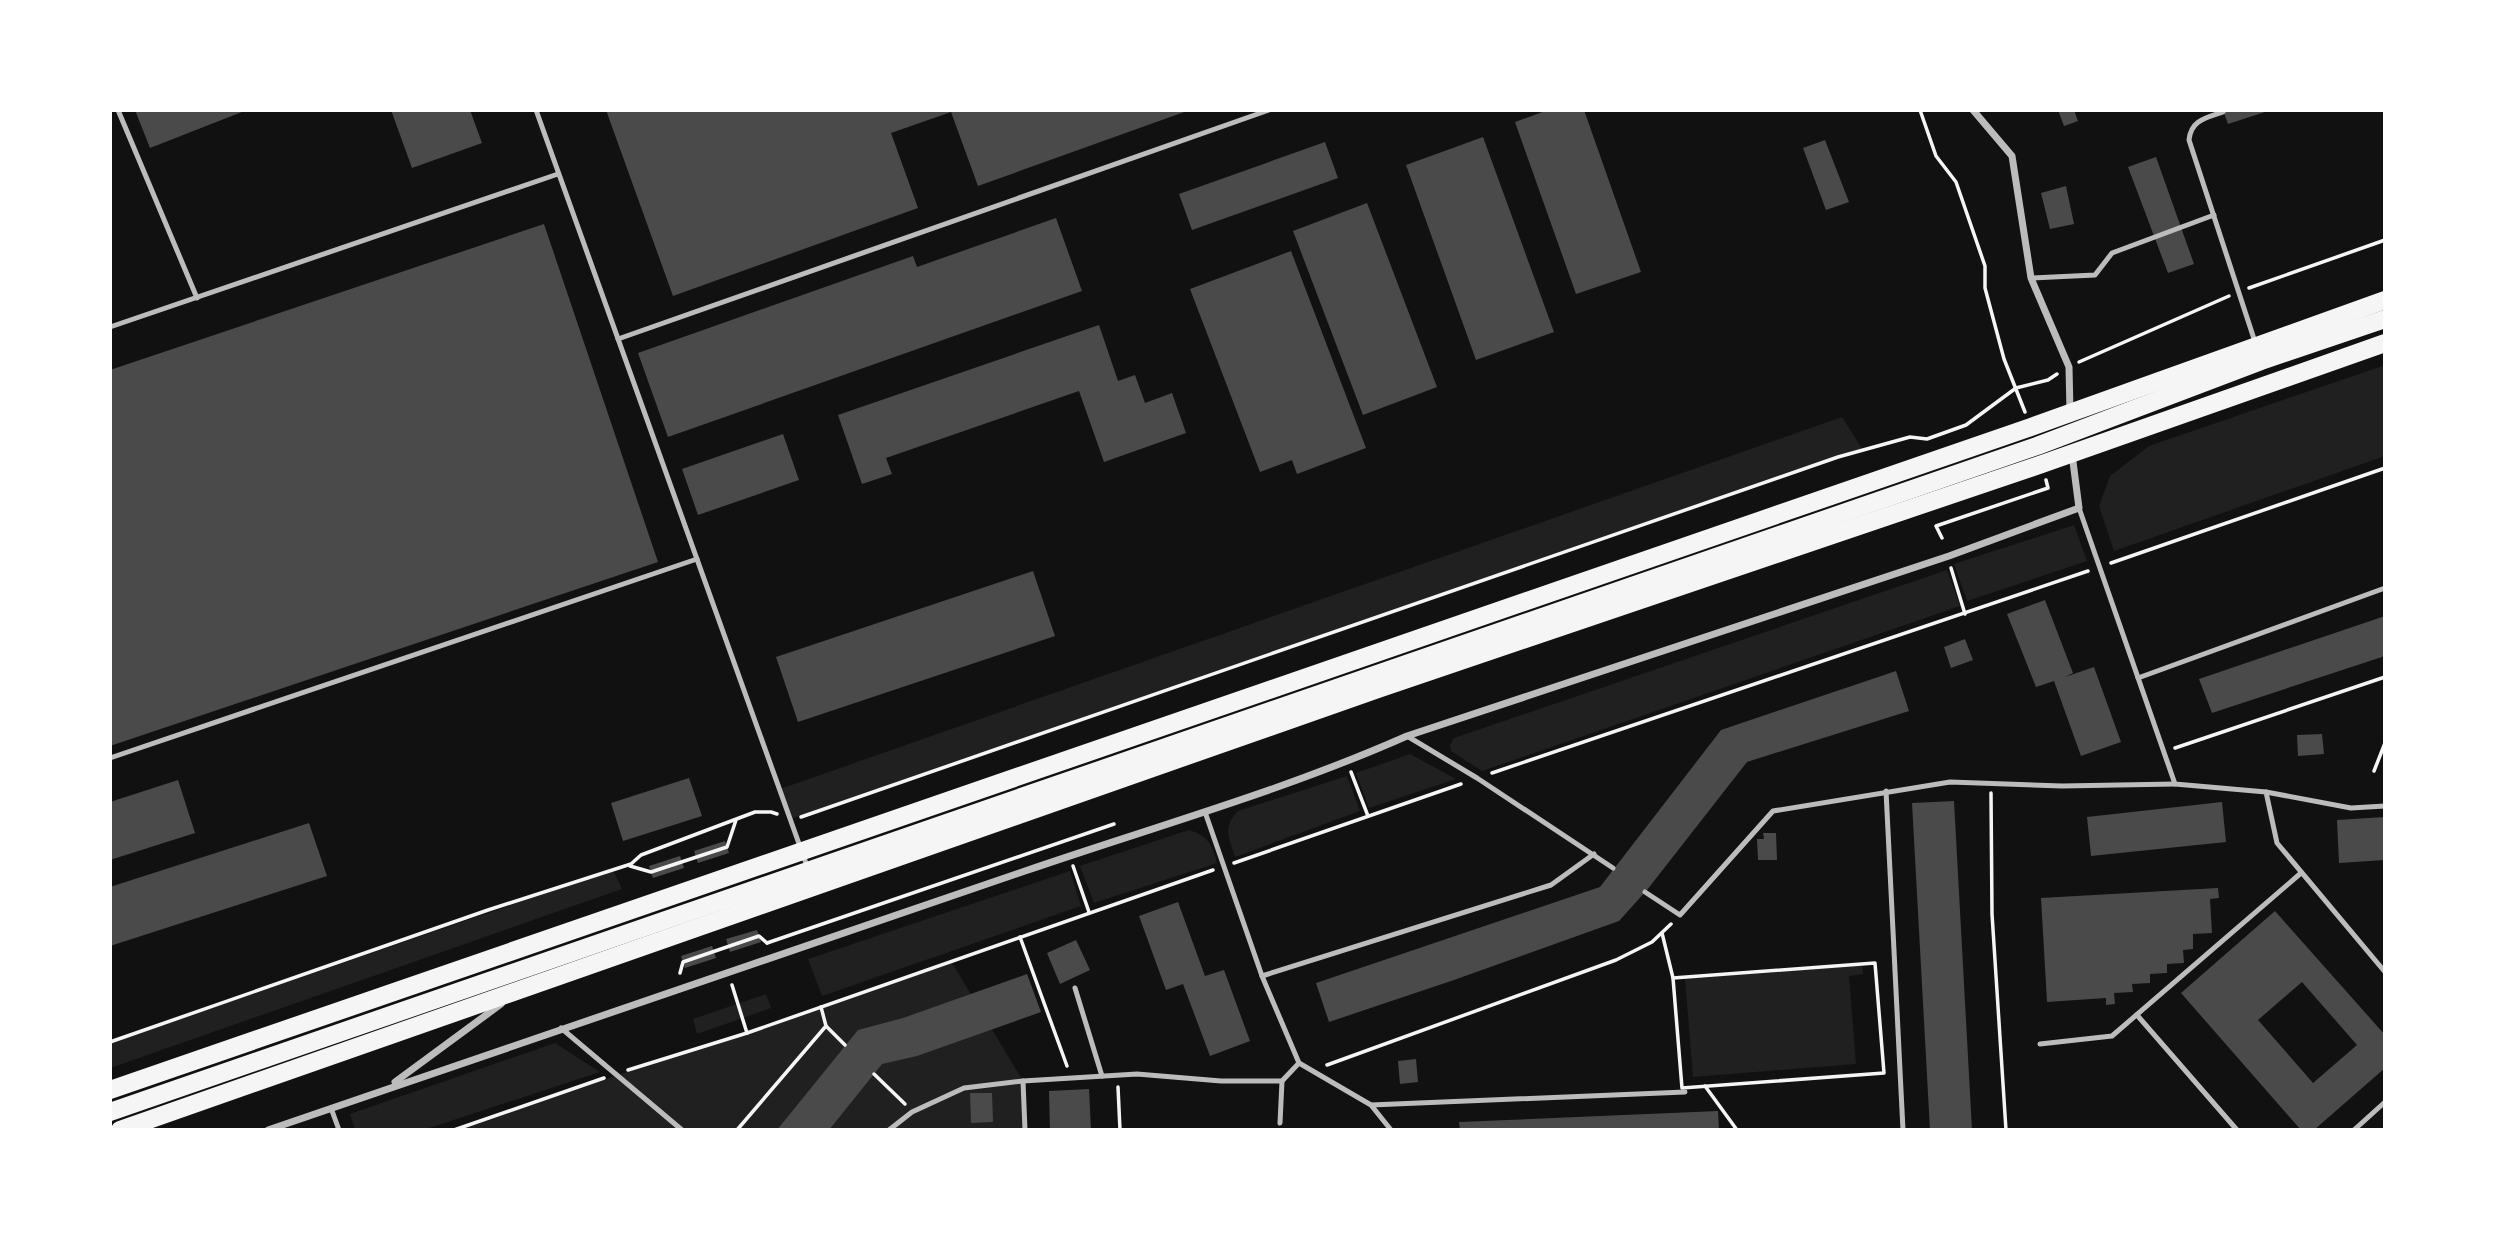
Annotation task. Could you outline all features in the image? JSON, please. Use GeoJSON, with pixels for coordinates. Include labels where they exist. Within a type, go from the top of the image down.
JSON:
{"type":"FeatureCollection","features":[{"type":"Feature","properties":{"kind":"main road"},"geometry":{"type":"LineString","coordinates":[[110,1112],[2070,433],[2385,300]]}},
{"type":"Feature","properties":{"kind":"main road"},"geometry":{"type":"LineString","coordinates":[[110,1090],[2070,412],[2259,353],[2385,319]]}},
{"type":"Feature","properties":{"kind":"main road"},"geometry":{"type":"LineString","coordinates":[[120,1130],[1378,689],[2072,454],[2385,343]]}},
{"type":"Feature","properties":{"kind":"main road"},"geometry":{"type":"LineString","coordinates":[[2070,412],[2072,454]]}},
{"type":"Feature","properties":{"kind":"street"},"geometry":{"type":"LineString","coordinates":[[1973,110],[2012,156],[2031,278],[2069,367],[2070,412]]}},
{"type":"Feature","properties":{"kind":"street"},"geometry":{"type":"LineString","coordinates":[[268,1130],[389,1086],[1070,855],[1205,813],[1347,762],[1407,736],[1949,556],[2079,508],[2072,454]]}},
{"type":"Feature","properties":{"kind":"street"},"geometry":{"type":"LineString","coordinates":[[389,1086],[574,950]]}},
{"type":"Feature","properties":{"kind":"lane"},"geometry":{"type":"LineString","coordinates":[[118,110],[197,298]]}},
{"type":"Feature","properties":{"kind":"lane"},"geometry":{"type":"LineString","coordinates":[[536,110],[808,869]]}},
{"type":"Feature","properties":{"kind":"lane"},"geometry":{"type":"LineString","coordinates":[[618,339],[1269,110]]}},
{"type":"Feature","properties":{"kind":"lane"},"geometry":{"type":"LineString","coordinates":[[2223,112],[2196,122],[2190,130],[2189,140],[2259,353]]}},
{"type":"Feature","properties":{"kind":"lane"},"geometry":{"type":"LineString","coordinates":[[110,327],[558,174]]}},
{"type":"Feature","properties":{"kind":"lane"},"geometry":{"type":"LineString","coordinates":[[2031,278],[2095,275],[2112,253],[2214,215]]}},
{"type":"Feature","properties":{"kind":"lane"},"geometry":{"type":"LineString","coordinates":[[2079,508],[2175,784]]}},
{"type":"Feature","properties":{"kind":"lane"},"geometry":{"type":"LineString","coordinates":[[110,758],[697,559]]}},
{"type":"Feature","properties":{"kind":"lane"},"geometry":{"type":"LineString","coordinates":[[2138,678],[2385,588]]}},
{"type":"Feature","properties":{"kind":"lane"},"geometry":{"type":"LineString","coordinates":[[1407,736],[1477,778],[1613,868]]}},
{"type":"Feature","properties":{"kind":"lane"},"geometry":{"type":"LineString","coordinates":[[1645,892],[1680,915],[1773,811],[1950,782],[2062,786],[2175,784],[2266,792],[2351,808],[2385,806]]}},
{"type":"Feature","properties":{"kind":"lane"},"geometry":{"type":"LineString","coordinates":[[1886,791],[1903,1130]]}},
{"type":"Feature","properties":{"kind":"lane"},"geometry":{"type":"LineString","coordinates":[[2266,792],[2277,843],[2385,972]]}},
{"type":"Feature","properties":{"kind":"lane"},"geometry":{"type":"LineString","coordinates":[[1205,813],[1262,976],[1299,1063],[1371,1105],[1391,1130]]}},
{"type":"Feature","properties":{"kind":"lane"},"geometry":{"type":"LineString","coordinates":[[1262,976],[1551,885],[1594,854]]}},
{"type":"Feature","properties":{"kind":"lane"},"geometry":{"type":"LineString","coordinates":[[2040,1044],[2112,1036],[2301,873]]}},
{"type":"Feature","properties":{"kind":"lane"},"geometry":{"type":"LineString","coordinates":[[1075,988],[1102,1076]]}},
{"type":"Feature","properties":{"kind":"lane"},"geometry":{"type":"LineString","coordinates":[[2137,1015],[2237,1130]]}},
{"type":"Feature","properties":{"kind":"lane"},"geometry":{"type":"LineString","coordinates":[[561,1028],[682,1130]]}},
{"type":"Feature","properties":{"kind":"lane"},"geometry":{"type":"LineString","coordinates":[[1280,1123],[1282,1081],[1299,1063]]}},
{"type":"Feature","properties":{"kind":"lane"},"geometry":{"type":"LineString","coordinates":[[889,1130],[913,1111],[964,1088],[1023,1080],[1138,1074],[1221,1081],[1282,1081]]}},
{"type":"Feature","properties":{"kind":"lane"},"geometry":{"type":"LineString","coordinates":[[1023,1080],[1025,1130]]}},
{"type":"Feature","properties":{"kind":"lane"},"geometry":{"type":"LineString","coordinates":[[1371,1105],[1685,1092]]}},
{"type":"Feature","properties":{"kind":"lane"},"geometry":{"type":"LineString","coordinates":[[2354,1130],[2385,1102]]}},
{"type":"Feature","properties":{"kind":"lane"},"geometry":{"type":"LineString","coordinates":[[331,1108],[339,1130]]}},
{"type":"Feature","properties":{"kind":"path"},"geometry":{"type":"LineString","coordinates":[[1920,110],[1936,156],[1956,182],[1961,194],[1985,266],[1985,288],[2004,359],[2016,388]]}},
{"type":"Feature","properties":{"kind":"path"},"geometry":{"type":"LineString","coordinates":[[110,1042],[488,910],[628,865],[641,855],[755,812],[771,812],[790,819],[1838,457],[1910,437],[1927,439],[1966,425],[2016,388],[2048,380],[2069,367],[2238,292],[2385,240]]}},
{"type":"Feature","properties":{"kind":"path"},"geometry":{"type":"LineString","coordinates":[[454,1130],[747,1033],[1477,778],[1965,614],[2385,468]]}},
{"type":"Feature","properties":{"kind":"path"},"geometry":{"type":"LineString","coordinates":[[1942,538],[1936,526],[2048,488]]}},
{"type":"Feature","properties":{"kind":"path"},"geometry":{"type":"LineString","coordinates":[[1951,566],[1965,614]]}},
{"type":"Feature","properties":{"kind":"path"},"geometry":{"type":"LineString","coordinates":[[2164,752],[2385,677]]}},
{"type":"Feature","properties":{"kind":"path"},"geometry":{"type":"LineString","coordinates":[[2374,771],[2385,743]]}},
{"type":"Feature","properties":{"kind":"path"},"geometry":{"type":"LineString","coordinates":[[1347,762],[1368,816]]}},
{"type":"Feature","properties":{"kind":"path"},"geometry":{"type":"LineString","coordinates":[[1991,783],[1992,915],[2006,1130]]}},
{"type":"Feature","properties":{"kind":"path"},"geometry":{"type":"LineString","coordinates":[[628,865],[651,872],[727,847],[736,820]]}},
{"type":"Feature","properties":{"kind":"path"},"geometry":{"type":"LineString","coordinates":[[786,936],[1114,824]]}},
{"type":"Feature","properties":{"kind":"path"},"geometry":{"type":"LineString","coordinates":[[1065,841],[1089,912]]}},
{"type":"Feature","properties":{"kind":"path"},"geometry":{"type":"LineString","coordinates":[[1311,1070],[1616,960],[1652,942],[1680,915]]}},
{"type":"Feature","properties":{"kind":"path"},"geometry":{"type":"LineString","coordinates":[[1662,933],[1673,978],[1682,1088],[1884,1073],[1875,963],[1673,978]]}},
{"type":"Feature","properties":{"kind":"path"},"geometry":{"type":"LineString","coordinates":[[680,973],[682,961],[759,936],[767,943]]}},
{"type":"Feature","properties":{"kind":"path"},"geometry":{"type":"LineString","coordinates":[[1020,937],[1071,1077]]}},
{"type":"Feature","properties":{"kind":"path"},"geometry":{"type":"LineString","coordinates":[[728,973],[747,1033]]}},
{"type":"Feature","properties":{"kind":"path"},"geometry":{"type":"LineString","coordinates":[[821,1007],[826,1026],[845,1045]]}},
{"type":"Feature","properties":{"kind":"path"},"geometry":{"type":"LineString","coordinates":[[737,1130],[826,1026]]}},
{"type":"Feature","properties":{"kind":"path"},"geometry":{"type":"LineString","coordinates":[[874,1074],[913,1111]]}},
{"type":"Feature","properties":{"kind":"path"},"geometry":{"type":"LineString","coordinates":[[1117,1075],[1119,1130]]}},
{"type":"Feature","properties":{"kind":"path"},"geometry":{"type":"LineString","coordinates":[[1705,1086],[1737,1130]]}},
{"type":"Feature","properties":{"kind":"shaded area"},"geometry":{"type":"Polygon","coordinates":[[[2385,365],[2385,456],[2114,551],[2099,506],[2110,476],[2149,446],[2385,365]]]}},
{"type":"Feature","properties":{"kind":"shaded area"},"geometry":{"type":"Polygon","coordinates":[[[1842,417],[1863,450],[790,819],[780,789],[1842,417]]]}},
{"type":"Feature","properties":{"kind":"shaded area"},"geometry":{"type":"Polygon","coordinates":[[[2074,525],[2087,561],[1967,601],[1954,564],[2074,525]]]}},
{"type":"Feature","properties":{"kind":"shaded area"},"geometry":{"type":"Polygon","coordinates":[[[1947,570],[1960,606],[1482,771],[1451,751],[1450,745],[1454,738],[1947,570]]]}},
{"type":"Feature","properties":{"kind":"shaded area"},"geometry":{"type":"Polygon","coordinates":[[[1410,754],[1456,779],[1369,808],[1356,773],[1410,754]]]}},
{"type":"Feature","properties":{"kind":"shaded area"},"geometry":{"type":"Polygon","coordinates":[[[1347,776],[1360,811],[1235,857],[1228,828],[1238,811],[1347,776]]]}},
{"type":"Feature","properties":{"kind":"shaded area"},"geometry":{"type":"Polygon","coordinates":[[[1189,830],[1201,835],[1208,842],[1217,863],[1094,903],[1080,866],[1189,830]]]}},
{"type":"Feature","properties":{"kind":"shaded area"},"geometry":{"type":"Polygon","coordinates":[[[613,870],[622,889],[110,1068],[110,1043],[613,870]]]}},
{"type":"Feature","properties":{"kind":"shaded area"},"geometry":{"type":"Polygon","coordinates":[[[1070,871],[1081,906],[822,996],[808,959],[1070,871]]]}},
{"type":"Feature","properties":{"kind":"shaded area"},"geometry":{"type":"Polygon","coordinates":[[[951,961],[1023,1081],[1025,1130],[458,1130],[951,961]]]}},
{"type":"Feature","properties":{"kind":"shaded area"},"geometry":{"type":"Polygon","coordinates":[[[1862,965],[1863,974],[1849,976],[1856,1064],[1693,1077],[1685,979],[1862,965]]]}},
{"type":"Feature","properties":{"kind":"shaded area"},"geometry":{"type":"Polygon","coordinates":[[[766,994],[771,1008],[697,1034],[693,1019],[766,994]]]}},
{"type":"Feature","properties":{"kind":"shaded area"},"geometry":{"type":"Polygon","coordinates":[[[555,1043],[600,1072],[423,1130],[355,1130],[350,1114],[555,1043]]]}},
{"type":"Feature","properties":{"kind":"building"},"geometry":{"type":"Polygon","coordinates":[[[135,110],[247,110],[150,148],[135,110]]]}},
{"type":"Feature","properties":{"kind":"building"},"geometry":{"type":"Polygon","coordinates":[[[391,110],[470,110],[482,143],[412,168],[391,110]]]}},
{"type":"Feature","properties":{"kind":"building"},"geometry":{"type":"Polygon","coordinates":[[[606,110],[1187,111],[978,186],[951,112],[891,133],[918,208],[673,296],[606,110]]]}},
{"type":"Feature","properties":{"kind":"building"},"geometry":{"type":"Polygon","coordinates":[[[1548,110],[1584,110],[1641,272],[1576,294],[1515,122],[1548,110]]]}},
{"type":"Feature","properties":{"kind":"building"},"geometry":{"type":"Polygon","coordinates":[[[2058,110],[2074,110],[2078,121],[2064,126],[2058,110]]]}},
{"type":"Feature","properties":{"kind":"building"},"geometry":{"type":"Polygon","coordinates":[[[2223,110],[2268,110],[2268,111],[2228,124],[2223,110]]]}},
{"type":"Feature","properties":{"kind":"building"},"geometry":{"type":"Polygon","coordinates":[[[1483,137],[1554,332],[1476,360],[1406,165],[1483,137]]]}},
{"type":"Feature","properties":{"kind":"building"},"geometry":{"type":"Polygon","coordinates":[[[1825,140],[1849,202],[1826,210],[1803,148],[1825,140]]]}},
{"type":"Feature","properties":{"kind":"building"},"geometry":{"type":"Polygon","coordinates":[[[1325,142],[1338,178],[1192,230],[1179,194],[1325,142]]]}},
{"type":"Feature","properties":{"kind":"building"},"geometry":{"type":"Polygon","coordinates":[[[2156,157],[2194,264],[2168,273],[2128,167],[2156,157]]]}},
{"type":"Feature","properties":{"kind":"building"},"geometry":{"type":"Polygon","coordinates":[[[2066,186],[2074,224],[2050,229],[2041,193],[2066,186]]]}},
{"type":"Feature","properties":{"kind":"building"},"geometry":{"type":"Polygon","coordinates":[[[1367,203],[1437,387],[1363,415],[1293,231],[1367,203]]]}},
{"type":"Feature","properties":{"kind":"building"},"geometry":{"type":"Polygon","coordinates":[[[1056,218],[1082,291],[668,437],[638,353],[913,256],[917,267],[1056,218]]]}},
{"type":"Feature","properties":{"kind":"building"},"geometry":{"type":"Polygon","coordinates":[[[544,224],[658,562],[110,746],[110,370],[544,224]]]}},
{"type":"Feature","properties":{"kind":"building"},"geometry":{"type":"Polygon","coordinates":[[[1291,251],[1366,448],[1297,474],[1292,460],[1260,472],[1190,289],[1291,251]]]}},
{"type":"Feature","properties":{"kind":"building"},"geometry":{"type":"Polygon","coordinates":[[[1099,325],[1118,381],[1135,375],[1145,403],[1172,393],[1186,433],[1104,462],[1079,391],[886,458],[892,474],[862,484],[838,415],[1099,325]]]}},
{"type":"Feature","properties":{"kind":"building"},"geometry":{"type":"Polygon","coordinates":[[[783,434],[799,480],[698,515],[682,469],[783,434]]]}},
{"type":"Feature","properties":{"kind":"building"},"geometry":{"type":"Polygon","coordinates":[[[1033,571],[1055,636],[798,722],[776,657],[1033,571]]]}},
{"type":"Feature","properties":{"kind":"building"},"geometry":{"type":"Polygon","coordinates":[[[2045,600],[2073,673],[2065,677],[2094,667],[2121,742],[2081,756],[2054,681],[2036,687],[2007,614],[2045,600]]]}},
{"type":"Feature","properties":{"kind":"building"},"geometry":{"type":"Polygon","coordinates":[[[2385,616],[2385,656],[2212,713],[2199,679],[2385,616]]]}},
{"type":"Feature","properties":{"kind":"building"},"geometry":{"type":"Polygon","coordinates":[[[1965,639],[1973,660],[1951,668],[1944,647],[1965,639]]]}},
{"type":"Feature","properties":{"kind":"building"},"geometry":{"type":"Polygon","coordinates":[[[1896,671],[1909,711],[1747,762],[1647,890],[1619,921],[1329,1022],[1316,983],[1600,887],[1721,730],[1896,671]]]}},
{"type":"Feature","properties":{"kind":"building"},"geometry":{"type":"Polygon","coordinates":[[[2322,734],[2324,754],[2298,756],[2297,735],[2322,734]]]}},
{"type":"Feature","properties":{"kind":"building"},"geometry":{"type":"Polygon","coordinates":[[[689,778],[702,816],[623,841],[611,803],[689,778]]]}},
{"type":"Feature","properties":{"kind":"building"},"geometry":{"type":"Polygon","coordinates":[[[178,780],[195,833],[110,860],[110,802],[178,780]]]}},
{"type":"Feature","properties":{"kind":"building"},"geometry":{"type":"Polygon","coordinates":[[[1954,801],[1972,1130],[1930,1130],[1912,803],[1954,801]]]}},
{"type":"Feature","properties":{"kind":"building"},"geometry":{"type":"Polygon","coordinates":[[[2222,802],[2226,842],[2091,856],[2087,817],[2222,802]]]}},
{"type":"Feature","properties":{"kind":"building"},"geometry":{"type":"Polygon","coordinates":[[[2385,817],[2385,860],[2339,863],[2337,820],[2385,817]]]}},
{"type":"Feature","properties":{"kind":"building"},"geometry":{"type":"Polygon","coordinates":[[[309,823],[327,876],[110,946],[110,887],[309,823]]]}},
{"type":"Feature","properties":{"kind":"building"},"geometry":{"type":"Polygon","coordinates":[[[1763,833],[1776,833],[1777,860],[1758,860],[1757,839],[1764,839],[1763,833]]]}},
{"type":"Feature","properties":{"kind":"building"},"geometry":{"type":"Polygon","coordinates":[[[725,841],[729,853],[698,863],[694,851],[725,841]]]}},
{"type":"Feature","properties":{"kind":"building"},"geometry":{"type":"Polygon","coordinates":[[[680,856],[684,868],[653,878],[649,866],[680,856]]]}},
{"type":"Feature","properties":{"kind":"building"},"geometry":{"type":"Polygon","coordinates":[[[2218,888],[2219,898],[2210,899],[2212,933],[2193,934],[2193,949],[2183,950],[2184,963],[2167,964],[2167,973],[2150,974],[2150,983],[2132,984],[2133,992],[2114,993],[2115,1004],[2106,1005],[2106,998],[2047,1002],[2041,898],[2218,888]]]}},
{"type":"Feature","properties":{"kind":"building"},"geometry":{"type":"Polygon","coordinates":[[[1178,902],[1205,976],[1224,970],[1250,1041],[1210,1056],[1183,984],[1166,990],[1139,916],[1178,902]]]}},
{"type":"Feature","properties":{"kind":"building"},"geometry":{"type":"Polygon","coordinates":[[[2275,911],[2385,1035],[2385,1068],[2314,1130],[2301,1130],[2181,993],[2275,911]],[[2302,982],[2258,1020],[2313,1083],[2357,1045],[2302,982]]]}},
{"type":"Feature","properties":{"kind":"building"},"geometry":{"type":"Polygon","coordinates":[[[757,930],[761,942],[730,952],[726,939],[757,930]]]}},
{"type":"Feature","properties":{"kind":"building"},"geometry":{"type":"Polygon","coordinates":[[[1076,940],[1090,970],[1060,984],[1047,953],[1076,940]]]}},
{"type":"Feature","properties":{"kind":"building"},"geometry":{"type":"Polygon","coordinates":[[[712,946],[716,958],[685,968],[681,956],[712,946]]]}},
{"type":"Feature","properties":{"kind":"building"},"geometry":{"type":"Polygon","coordinates":[[[1027,974],[1041,1012],[917,1056],[882,1064],[829,1130],[777,1130],[858,1030],[903,1018],[1027,974]]]}},
{"type":"Feature","properties":{"kind":"building"},"geometry":{"type":"Polygon","coordinates":[[[1416,1059],[1418,1082],[1400,1084],[1398,1061],[1416,1059]]]}},
{"type":"Feature","properties":{"kind":"building"},"geometry":{"type":"Polygon","coordinates":[[[1089,1089],[1091,1130],[1050,1130],[1049,1091],[1089,1089]]]}},
{"type":"Feature","properties":{"kind":"building"},"geometry":{"type":"Polygon","coordinates":[[[970,1093],[992,1093],[993,1122],[971,1123],[970,1093]]]}},
{"type":"Feature","properties":{"kind":"building"},"geometry":{"type":"Polygon","coordinates":[[[1718,1111],[1719,1130],[1460,1130],[1459,1122],[1718,1111]]]}}]}
